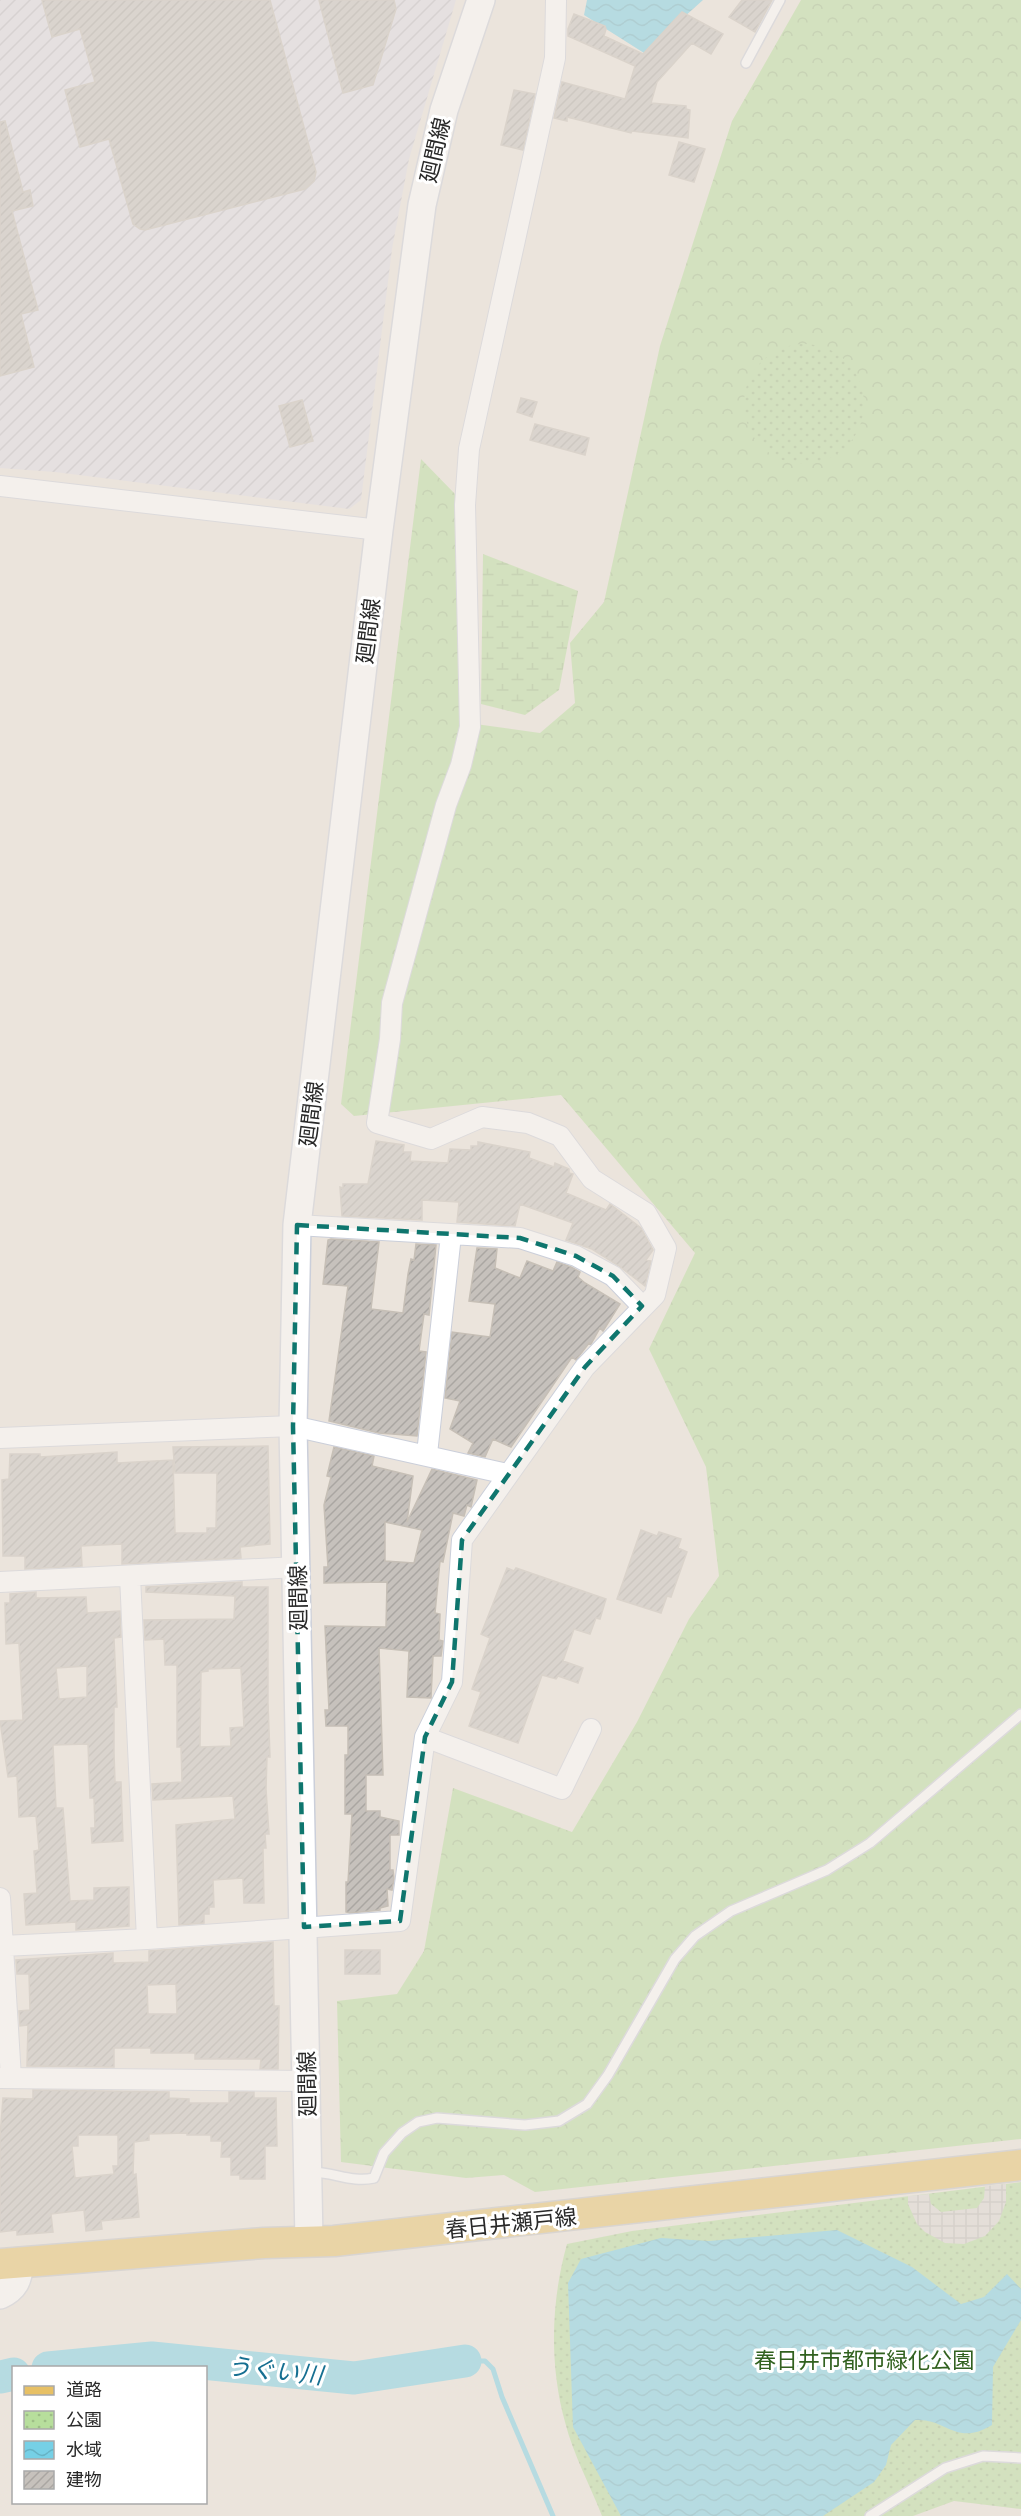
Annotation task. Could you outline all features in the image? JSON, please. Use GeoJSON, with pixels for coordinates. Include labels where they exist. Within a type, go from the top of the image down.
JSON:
{"type":"FeatureCollection","features":[{"type":"Feature","properties":{"kind":"main road","name":"春日井瀬戸線"},"geometry":{"type":"LineString","coordinates":[[10,2264],[542,2220],[1021,2165]]}},
{"type":"Feature","properties":{"kind":"street","name":"廻間線"},"geometry":{"type":"LineString","coordinates":[[309,2241],[298,1568],[293,1426],[297,1224],[380,530],[422,205],[444,110],[481,0]]}},
{"type":"Feature","properties":{"kind":"street"},"geometry":{"type":"LineString","coordinates":[[3,1946],[147,1940],[400,1921],[425,1737],[452,1682],[462,1540],[585,1367],[642,1306],[656,1295],[666,1248],[646,1213],[592,1179],[560,1136],[528,1123],[482,1117],[431,1140],[377,1123],[390,1039],[392,1003],[470,727],[465,505],[469,449],[555,58],[556,0]]}},
{"type":"Feature","properties":{"kind":"street"},"geometry":{"type":"LineString","coordinates":[[0,486],[380,530]]}},
{"type":"Feature","properties":{"kind":"street"},"geometry":{"type":"LineString","coordinates":[[297,1224],[520,1238],[576,1256],[613,1276],[642,1306]]}},
{"type":"Feature","properties":{"kind":"street"},"geometry":{"type":"LineString","coordinates":[[427,1454],[451,1235]]}},
{"type":"Feature","properties":{"kind":"street"},"geometry":{"type":"LineString","coordinates":[[0,1437],[293,1426],[427,1454],[507,1474]]}},
{"type":"Feature","properties":{"kind":"street"},"geometry":{"type":"LineString","coordinates":[[0,1582],[298,1568]]}},
{"type":"Feature","properties":{"kind":"street"},"geometry":{"type":"LineString","coordinates":[[130,1576],[147,1940]]}},
{"type":"Feature","properties":{"kind":"street"},"geometry":{"type":"LineString","coordinates":[[425,1737],[561,1789],[591,1729]]}},
{"type":"Feature","properties":{"kind":"street"},"geometry":{"type":"LineString","coordinates":[[0,1898],[5,2078],[308,2081]]}},
{"type":"Feature","properties":{"kind":"street"},"geometry":{"type":"LineString","coordinates":[[0,2295],[12,2290],[19,2278],[10,2264]]}},
{"type":"Feature","properties":{"kind":"lane"},"geometry":{"type":"LineString","coordinates":[[746,63],[780,0]]}},
{"type":"Feature","properties":{"kind":"lane"},"geometry":{"type":"LineString","coordinates":[[308,2172],[328,2172],[359,2181],[374,2178],[384,2153],[402,2133],[418,2122],[437,2118],[525,2125],[559,2121],[587,2104],[608,2074],[675,1959],[695,1936],[731,1911],[827,1870],[870,1843],[1021,1714]]}},
{"type":"Feature","properties":{"kind":"lane"},"geometry":{"type":"LineString","coordinates":[[870,2516],[945,2468],[984,2456],[1021,2458]]}},
{"type":"Feature","properties":{"kind":"highlighted area"},"geometry":{"type":"Polygon","coordinates":[[[297,1225],[520,1238],[576,1256],[613,1276],[642,1306],[585,1367],[462,1540],[452,1682],[425,1737],[400,1921],[304,1927],[293,1426],[297,1225]]]}},
{"type":"Feature","properties":{"kind":"shaded area"},"geometry":{"type":"Polygon","coordinates":[[[0,0],[456,0],[409,159],[392,249],[361,500],[349,509],[55,472],[0,468],[0,0]]]}},
{"type":"Feature","properties":{"kind":"shaded area"},"geometry":{"type":"Polygon","coordinates":[[[1006,2184],[1006,2202],[999,2221],[985,2236],[964,2244],[945,2243],[925,2232],[917,2224],[908,2204],[908,2196],[929,2194],[931,2204],[941,2212],[977,2208],[984,2198],[985,2186],[1006,2184]]]}},
{"type":"Feature","properties":{"kind":"green space"},"geometry":{"type":"Polygon","coordinates":[[[801,0],[1021,0],[1021,2139],[535,2192],[504,2175],[466,2178],[341,2162],[337,2001],[397,1994],[424,1951],[453,1788],[572,1832],[637,1722],[689,1619],[719,1576],[706,1467],[649,1349],[695,1253],[561,1095],[354,1116],[341,1104],[421,459],[455,494],[461,722],[540,733],[575,703],[570,643],[604,602],[660,346],[732,121],[801,0]]]}},
{"type":"Feature","properties":{"kind":"green space"},"geometry":{"type":"Polygon","coordinates":[[[804,344],[827,348],[847,361],[860,381],[864,404],[860,427],[847,447],[827,460],[804,464],[781,460],[761,447],[748,427],[744,404],[748,381],[761,361],[781,348],[804,344]]]}},
{"type":"Feature","properties":{"kind":"green space"},"geometry":{"type":"Polygon","coordinates":[[[483,554],[578,591],[559,690],[525,715],[481,704],[483,554]]]}},
{"type":"Feature","properties":{"kind":"green space","name":"春日井市都市緑化公園"},"geometry":{"type":"Polygon","coordinates":[[[1021,2182],[1021,2509],[954,2501],[913,2516],[602,2516],[568,2434],[556,2378],[555,2310],[567,2244],[632,2231],[1021,2182]]]}},
{"type":"Feature","properties":{"kind":"water"},"geometry":{"type":"Polygon","coordinates":[[[587,0],[703,0],[644,53],[584,15],[587,0]]]}},
{"type":"Feature","properties":{"kind":"water","name":"春日井市都市緑化公園"},"geometry":{"type":"Polygon","coordinates":[[[837,2230],[912,2267],[961,2304],[984,2297],[1007,2274],[1021,2289],[1021,2320],[993,2367],[992,2425],[980,2431],[960,2433],[935,2423],[915,2420],[891,2445],[886,2465],[874,2482],[823,2516],[621,2516],[573,2427],[568,2283],[581,2259],[661,2238],[709,2241],[837,2230]]]}},
{"type":"Feature","properties":{"kind":"building"},"geometry":{"type":"Polygon","coordinates":[[[42,0],[270,0],[316,172],[314,181],[305,189],[145,230],[140,229],[133,224],[109,139],[80,147],[65,90],[95,82],[80,29],[52,37],[42,0]]]}},
{"type":"Feature","properties":{"kind":"building"},"geometry":{"type":"Polygon","coordinates":[[[319,0],[394,0],[396,9],[373,85],[343,93],[319,0]]]}},
{"type":"Feature","properties":{"kind":"building"},"geometry":{"type":"Polygon","coordinates":[[[742,0],[772,0],[755,32],[729,17],[742,0]]]}},
{"type":"Feature","properties":{"kind":"building"},"geometry":{"type":"Polygon","coordinates":[[[682,12],[723,34],[711,54],[692,43],[657,82],[651,103],[686,106],[686,109],[690,110],[688,138],[632,131],[631,133],[567,117],[567,121],[554,118],[562,82],[625,99],[635,66],[568,36],[568,29],[574,14],[605,26],[604,36],[643,54],[682,12]]]}},
{"type":"Feature","properties":{"kind":"building"},"geometry":{"type":"Polygon","coordinates":[[[514,90],[535,94],[523,150],[501,145],[514,90]]]}},
{"type":"Feature","properties":{"kind":"building"},"geometry":{"type":"Polygon","coordinates":[[[5,121],[23,192],[30,190],[33,206],[12,211],[38,310],[21,314],[34,367],[0,376],[0,122],[5,121]]]}},
{"type":"Feature","properties":{"kind":"building"},"geometry":{"type":"Polygon","coordinates":[[[679,142],[705,149],[694,182],[669,175],[679,142]]]}},
{"type":"Feature","properties":{"kind":"building"},"geometry":{"type":"Polygon","coordinates":[[[521,398],[537,402],[532,417],[517,412],[521,398]]]}},
{"type":"Feature","properties":{"kind":"building"},"geometry":{"type":"Polygon","coordinates":[[[302,400],[313,441],[290,447],[279,406],[302,400]]]}},
{"type":"Feature","properties":{"kind":"building"},"geometry":{"type":"Polygon","coordinates":[[[535,424],[589,438],[585,455],[530,440],[535,424]]]}},
{"type":"Feature","properties":{"kind":"building"},"geometry":{"type":"Polygon","coordinates":[[[376,1141],[404,1145],[403,1152],[411,1152],[410,1161],[448,1163],[450,1149],[471,1150],[471,1146],[478,1146],[478,1142],[530,1152],[529,1158],[554,1167],[555,1163],[569,1169],[569,1173],[573,1174],[566,1193],[606,1210],[610,1204],[641,1228],[653,1250],[646,1260],[651,1261],[645,1286],[592,1249],[566,1240],[573,1223],[520,1204],[515,1226],[457,1222],[459,1202],[422,1200],[422,1220],[342,1216],[340,1187],[343,1188],[343,1184],[368,1184],[376,1141]]]}},
{"type":"Feature","properties":{"kind":"building"},"geometry":{"type":"Polygon","coordinates":[[[328,1240],[379,1242],[371,1309],[403,1313],[408,1274],[411,1259],[414,1260],[416,1244],[436,1245],[429,1315],[424,1314],[419,1351],[426,1352],[417,1436],[379,1433],[329,1421],[348,1286],[323,1284],[328,1240]]]}},
{"type":"Feature","properties":{"kind":"building"},"geometry":{"type":"Polygon","coordinates":[[[477,1248],[497,1249],[495,1268],[520,1278],[527,1261],[553,1271],[557,1262],[571,1267],[580,1272],[578,1277],[585,1283],[620,1304],[603,1331],[600,1328],[591,1344],[589,1343],[576,1360],[572,1357],[511,1447],[493,1439],[485,1457],[468,1453],[473,1443],[450,1429],[460,1401],[445,1398],[452,1332],[490,1337],[495,1304],[469,1301],[477,1248]]]}},
{"type":"Feature","properties":{"kind":"building"},"geometry":{"type":"Polygon","coordinates":[[[268,1446],[270,1544],[240,1547],[241,1558],[122,1564],[122,1544],[81,1546],[82,1566],[25,1569],[25,1556],[3,1556],[2,1480],[9,1479],[10,1454],[40,1454],[40,1457],[117,1452],[117,1463],[173,1460],[175,1533],[207,1533],[207,1528],[216,1528],[217,1473],[175,1473],[173,1447],[268,1446]]]}},
{"type":"Feature","properties":{"kind":"building"},"geometry":{"type":"Polygon","coordinates":[[[334,1447],[374,1456],[372,1466],[413,1476],[407,1522],[432,1469],[477,1480],[471,1507],[467,1505],[464,1516],[453,1513],[443,1562],[440,1561],[435,1613],[440,1614],[439,1640],[443,1641],[441,1656],[433,1656],[431,1698],[407,1697],[409,1651],[379,1648],[383,1775],[366,1775],[366,1811],[380,1811],[380,1817],[399,1821],[399,1835],[390,1835],[390,1870],[393,1870],[394,1879],[392,1890],[387,1889],[388,1906],[380,1910],[350,1913],[346,1912],[346,1882],[348,1882],[352,1814],[345,1814],[345,1755],[348,1755],[348,1726],[326,1726],[325,1710],[329,1710],[325,1626],[386,1627],[387,1582],[324,1583],[324,1567],[328,1567],[324,1505],[331,1477],[327,1476],[334,1447]],[[385,1522],[385,1561],[414,1563],[422,1530],[385,1522]]]}},
{"type":"Feature","properties":{"kind":"building"},"geometry":{"type":"Polygon","coordinates":[[[641,1530],[657,1536],[659,1532],[681,1539],[678,1548],[687,1552],[671,1597],[667,1596],[661,1613],[617,1599],[641,1530]]]}},
{"type":"Feature","properties":{"kind":"building"},"geometry":{"type":"Polygon","coordinates":[[[507,1568],[514,1571],[516,1568],[606,1599],[600,1619],[596,1618],[590,1634],[574,1629],[563,1661],[583,1668],[578,1683],[558,1676],[556,1679],[542,1675],[518,1743],[469,1726],[481,1692],[472,1689],[490,1638],[481,1634],[507,1568]]]}},
{"type":"Feature","properties":{"kind":"building"},"geometry":{"type":"Polygon","coordinates":[[[242,1582],[242,1587],[268,1587],[270,1757],[267,1757],[266,1789],[269,1834],[265,1834],[266,1848],[263,1848],[264,1903],[244,1903],[243,1878],[213,1880],[214,1907],[209,1907],[209,1914],[204,1914],[204,1923],[179,1925],[176,1825],[235,1819],[233,1796],[153,1800],[152,1784],[182,1782],[181,1747],[177,1747],[177,1665],[165,1665],[164,1639],[145,1640],[144,1620],[234,1619],[235,1596],[146,1592],[146,1587],[242,1582]],[[241,1668],[208,1669],[208,1671],[201,1672],[200,1747],[231,1746],[230,1728],[244,1727],[241,1668]]]}},
{"type":"Feature","properties":{"kind":"building"},"geometry":{"type":"Polygon","coordinates":[[[36,1592],[36,1598],[86,1597],[87,1613],[120,1611],[121,1637],[114,1638],[117,1707],[114,1707],[114,1753],[115,1782],[121,1782],[123,1841],[92,1843],[91,1828],[95,1828],[94,1798],[90,1798],[88,1744],[53,1745],[56,1808],[63,1808],[70,1901],[94,1900],[94,1888],[129,1887],[129,1926],[76,1930],[76,1922],[26,1925],[24,1894],[37,1893],[34,1851],[39,1850],[36,1816],[19,1817],[17,1776],[8,1777],[0,1721],[23,1720],[19,1643],[6,1644],[5,1603],[10,1603],[10,1594],[36,1592]],[[87,1666],[56,1668],[59,1699],[87,1697],[87,1666]]]}},
{"type":"Feature","properties":{"kind":"building"},"geometry":{"type":"Polygon","coordinates":[[[273,1942],[274,2006],[279,2006],[278,2069],[260,2069],[261,2059],[195,2059],[195,2053],[151,2053],[151,2048],[114,2048],[114,2067],[27,2066],[28,2025],[20,2026],[19,2011],[30,2010],[29,1974],[17,1974],[16,1960],[113,1953],[113,1963],[149,1962],[149,1951],[273,1942]],[[176,1984],[147,1985],[148,2014],[177,2014],[176,1984]]]}},
{"type":"Feature","properties":{"kind":"building"},"geometry":{"type":"Polygon","coordinates":[[[345,1950],[380,1950],[380,1974],[345,1974],[345,1950]]]}},
{"type":"Feature","properties":{"kind":"building"},"geometry":{"type":"Polygon","coordinates":[[[33,2090],[169,2092],[169,2098],[189,2099],[189,2103],[229,2103],[229,2092],[254,2092],[254,2098],[276,2098],[277,2146],[265,2146],[265,2179],[240,2179],[240,2175],[231,2175],[231,2157],[221,2157],[222,2141],[211,2141],[211,2135],[149,2134],[149,2140],[134,2142],[133,2175],[136,2174],[139,2217],[101,2221],[102,2229],[86,2231],[84,2210],[51,2214],[53,2232],[17,2235],[17,2230],[0,2232],[0,2136],[3,2098],[33,2099],[33,2090]],[[78,2135],[78,2146],[72,2146],[75,2178],[114,2174],[113,2166],[118,2166],[118,2135],[78,2135]]]}},
{"type":"Feature","properties":{"kind":"waterway","name":"うぐい川"},"geometry":{"type":"LineString","coordinates":[[69,2366],[152,2358],[354,2378],[465,2361]]}},
{"type":"Feature","properties":{"kind":"waterway"},"geometry":{"type":"LineString","coordinates":[[465,2361],[485,2361],[493,2369],[502,2397],[553,2516]]}},
{"type":"Feature","properties":{"kind":"waterway","name":"うぐい川"},"geometry":{"type":"LineString","coordinates":[[0,2377],[12,2374]]}}]}
